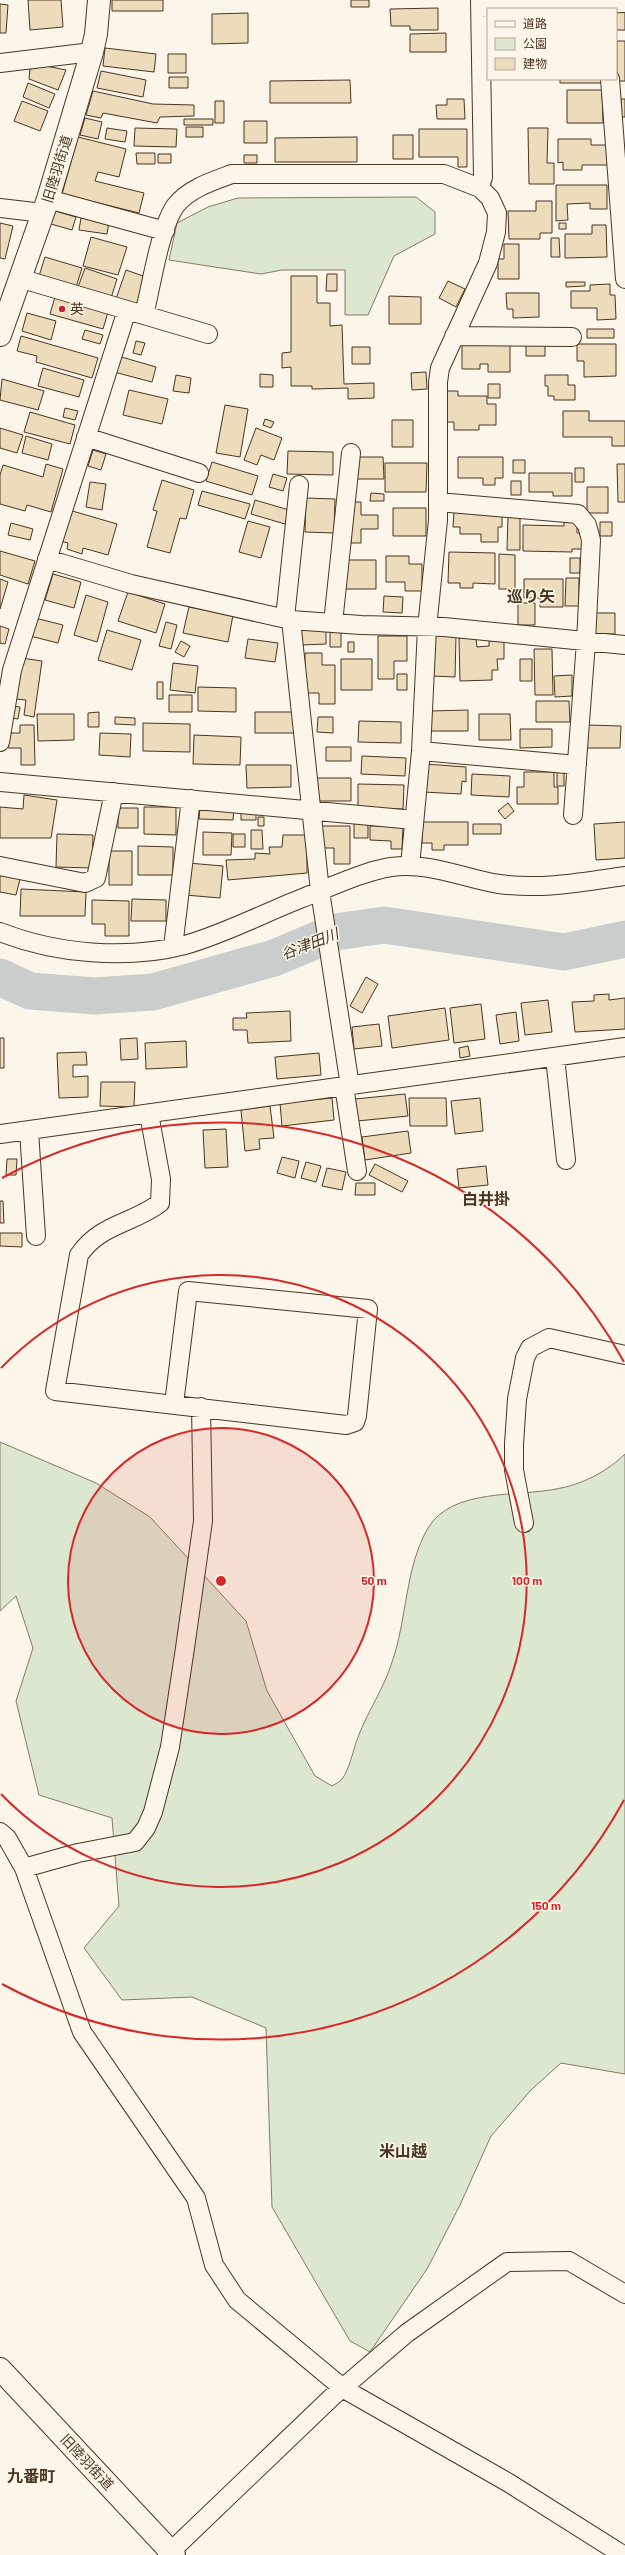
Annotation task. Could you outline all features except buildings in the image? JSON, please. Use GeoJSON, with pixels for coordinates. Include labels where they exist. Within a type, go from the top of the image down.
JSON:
{"type":"FeatureCollection","features":[{"type":"Feature","properties":{"kind":"street","name":"旧陸羽街道"},"geometry":{"type":"LineString","coordinates":[[0,335],[45,206],[92,52],[96,34],[99,0]]}},
{"type":"Feature","properties":{"kind":"street"},"geometry":{"type":"LineString","coordinates":[[480,188],[483,177],[480,4],[605,6],[625,3]]}},
{"type":"Feature","properties":{"kind":"street"},"geometry":{"type":"LineString","coordinates":[[0,62],[92,52]]}},
{"type":"Feature","properties":{"kind":"street"},"geometry":{"type":"LineString","coordinates":[[610,80],[625,279]]}},
{"type":"Feature","properties":{"kind":"street"},"geometry":{"type":"LineString","coordinates":[[0,742],[12,670],[86,437],[136,313],[165,231],[176,205],[200,186],[232,174],[444,174],[480,188],[490,198],[497,213],[496,232],[488,264],[440,368],[438,382],[438,502],[436,550],[427,628],[421,750],[410,866]]}},
{"type":"Feature","properties":{"kind":"street"},"geometry":{"type":"LineString","coordinates":[[0,208],[45,206],[165,231]]}},
{"type":"Feature","properties":{"kind":"street"},"geometry":{"type":"LineString","coordinates":[[19,278],[208,334]]}},
{"type":"Feature","properties":{"kind":"street"},"geometry":{"type":"LineString","coordinates":[[454,336],[572,338]]}},
{"type":"Feature","properties":{"kind":"street"},"geometry":{"type":"LineString","coordinates":[[86,437],[200,473]]}},
{"type":"Feature","properties":{"kind":"street"},"geometry":{"type":"LineString","coordinates":[[333,623],[351,453]]}},
{"type":"Feature","properties":{"kind":"street"},"geometry":{"type":"LineString","coordinates":[[299,485],[288,619],[312,810],[320,891],[326,918],[337,992],[357,1171]]}},
{"type":"Feature","properties":{"kind":"street"},"geometry":{"type":"LineString","coordinates":[[438,502],[578,514],[587,525],[591,540],[586,642],[573,815]]}},
{"type":"Feature","properties":{"kind":"street"},"geometry":{"type":"LineString","coordinates":[[47,559],[131,584],[288,619],[427,628],[444,627],[625,645]]}},
{"type":"Feature","properties":{"kind":"street"},"geometry":{"type":"LineString","coordinates":[[421,750],[577,765]]}},
{"type":"Feature","properties":{"kind":"street"},"geometry":{"type":"LineString","coordinates":[[0,782],[414,820]]}},
{"type":"Feature","properties":{"kind":"street"},"geometry":{"type":"LineString","coordinates":[[0,866],[85,883],[92,881],[96,878],[114,792]]}},
{"type":"Feature","properties":{"kind":"street"},"geometry":{"type":"LineString","coordinates":[[173,947],[190,799]]}},
{"type":"Feature","properties":{"kind":"street"},"geometry":{"type":"LineString","coordinates":[[0,932],[15,938],[74,950],[113,954],[185,945],[320,891],[390,867],[410,866],[436,868],[498,884],[529,887],[625,876]]}},
{"type":"Feature","properties":{"kind":"street"},"geometry":{"type":"LineString","coordinates":[[0,1134],[625,1047]]}},
{"type":"Feature","properties":{"kind":"street"},"geometry":{"type":"LineString","coordinates":[[555,1057],[566,1160]]}},
{"type":"Feature","properties":{"kind":"street"},"geometry":{"type":"LineString","coordinates":[[149,1114],[161,1179],[162,1194],[160,1203],[150,1211],[103,1231],[89,1241],[79,1255],[55,1391],[346,1425],[355,1422],[357,1416],[368,1309],[188,1290],[174,1404]]}},
{"type":"Feature","properties":{"kind":"street"},"geometry":{"type":"LineString","coordinates":[[29,1131],[36,1236]]}},
{"type":"Feature","properties":{"kind":"street"},"geometry":{"type":"LineString","coordinates":[[524,1523],[514,1470],[514,1444],[518,1400],[525,1358],[530,1348],[549,1338],[625,1355]]}},
{"type":"Feature","properties":{"kind":"street"},"geometry":{"type":"LineString","coordinates":[[24,1868],[78,1853],[135,1842],[146,1828],[153,1812],[170,1747],[203,1521],[201,1407]]}},
{"type":"Feature","properties":{"kind":"street"},"geometry":{"type":"LineString","coordinates":[[0,1832],[6,1838],[24,1868],[82,2032],[196,2198],[214,2265],[237,2300],[344,2388],[508,2483],[623,2555]]}},
{"type":"Feature","properties":{"kind":"street"},"geometry":{"type":"LineString","coordinates":[[171,2554],[332,2397],[407,2333],[507,2262],[569,2261],[625,2294]]}},
{"type":"Feature","properties":{"kind":"street","name":"旧陸羽街道"},"geometry":{"type":"LineString","coordinates":[[0,2369],[171,2554]]}},
{"type":"Feature","properties":{"kind":"green space"},"geometry":{"type":"Polygon","coordinates":[[[416,197],[435,212],[435,234],[394,256],[368,315],[345,315],[345,270],[282,270],[261,274],[169,260],[177,223],[208,207],[238,198],[416,197]]]}},
{"type":"Feature","properties":{"kind":"green space"},"geometry":{"type":"Polygon","coordinates":[[[0,1442],[96,1483],[150,1517],[246,1621],[267,1691],[315,1776],[332,1786],[340,1781],[345,1775],[356,1741],[389,1672],[401,1629],[410,1576],[420,1543],[428,1528],[439,1515],[453,1506],[486,1496],[556,1489],[575,1484],[602,1472],[625,1454],[625,2074],[561,2063],[531,2090],[491,2136],[460,2205],[427,2269],[370,2352],[350,2341],[272,2207],[266,2028],[192,1997],[122,2000],[84,1948],[119,1906],[112,1818],[39,1795],[16,1701],[33,1648],[16,1596],[0,1611],[0,1442]]]}},
{"type":"Feature","properties":{"kind":"waterway","name":"谷津田川"},"geometry":{"type":"LineString","coordinates":[[0,977],[30,991],[95,996],[153,992],[274,958],[336,932],[384,925],[564,952],[625,939]]}},
{"type":"Feature","properties":{"kind":"place","name":"英"},"geometry":{"type":"Point","coordinates":[62,309]}},
{"type":"Feature","properties":{"kind":"district","name":"巡り矢"},"geometry":{"type":"Point","coordinates":[531,596]}},
{"type":"Feature","properties":{"kind":"district","name":"白井掛"},"geometry":{"type":"Point","coordinates":[486,1199]}},
{"type":"Feature","properties":{"kind":"district","name":"米山越"},"geometry":{"type":"Point","coordinates":[403,2151]}},
{"type":"Feature","properties":{"kind":"district","name":"九番町"},"geometry":{"type":"Point","coordinates":[31,2476]}}]}
